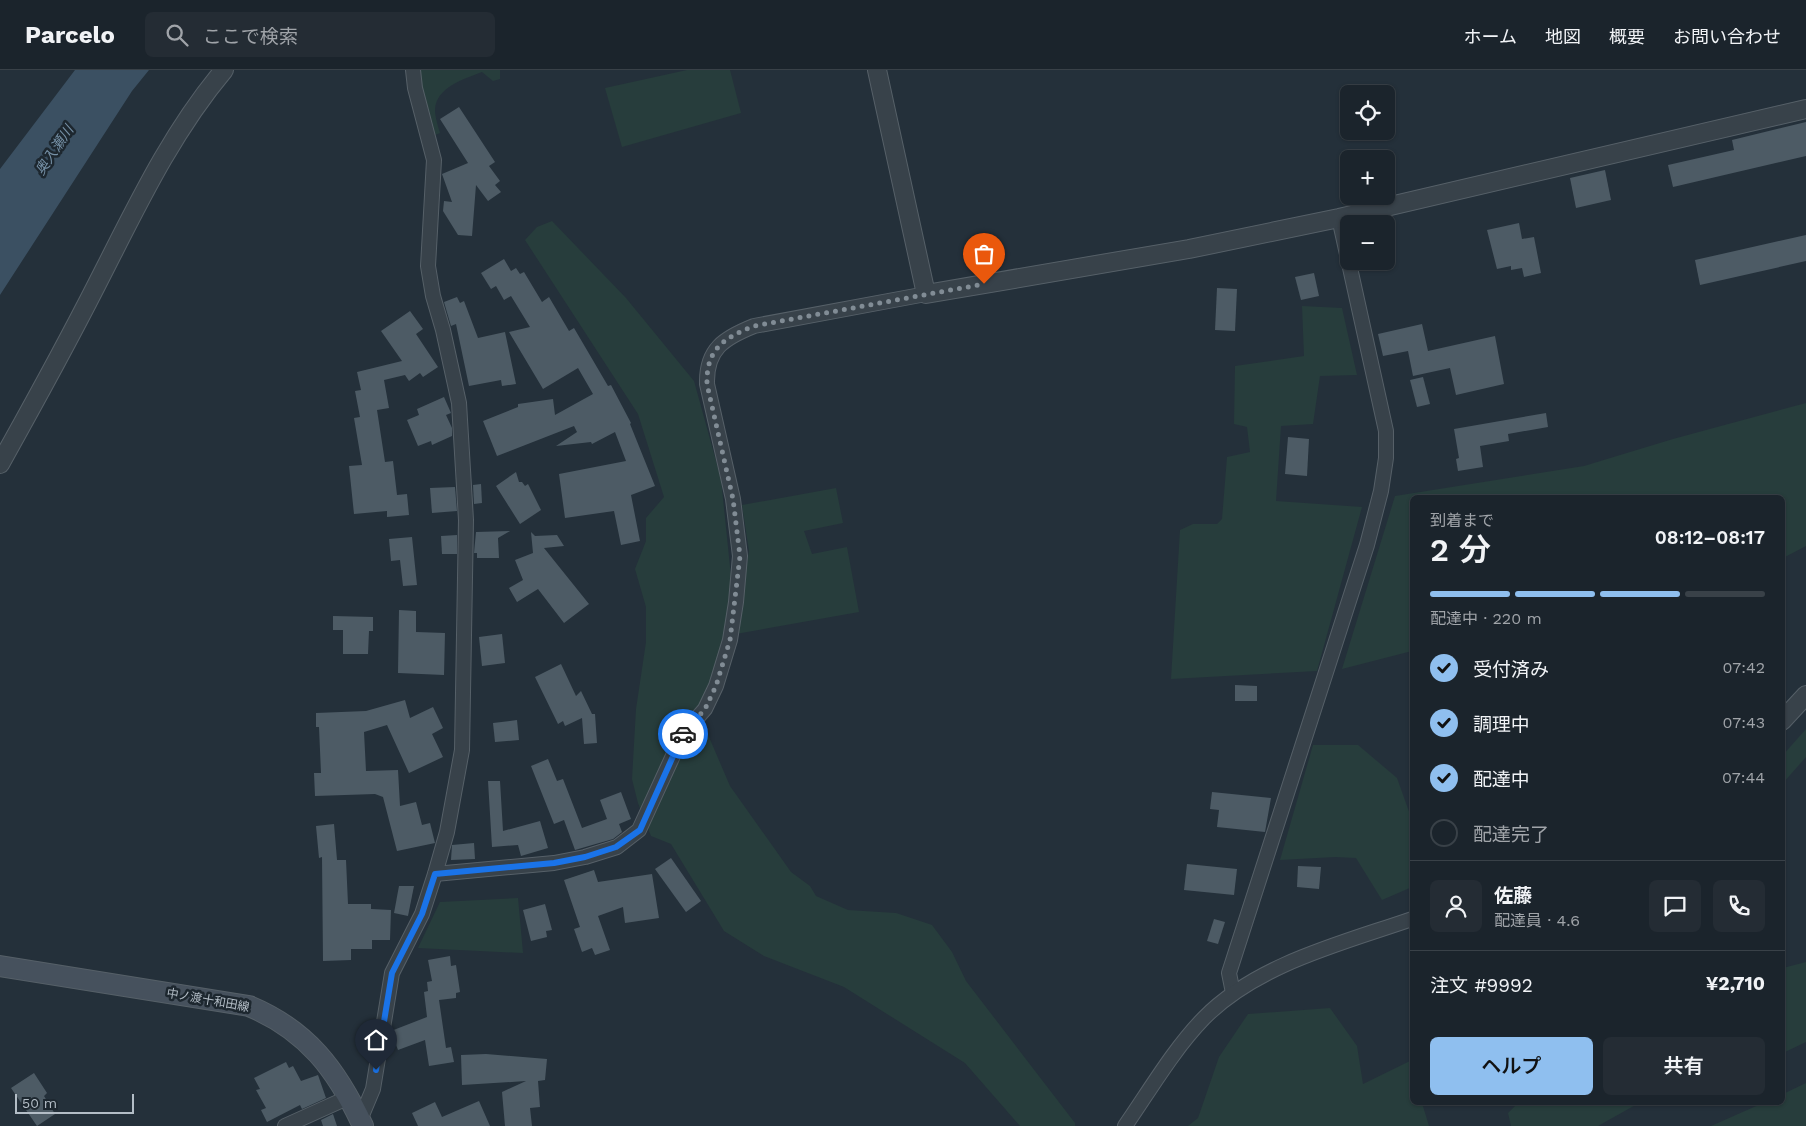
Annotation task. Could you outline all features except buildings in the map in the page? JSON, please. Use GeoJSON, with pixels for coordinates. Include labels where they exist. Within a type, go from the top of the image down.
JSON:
{"type":"FeatureCollection","features":[{"type":"Feature","properties":{"kind":"main road","name":"中ノ渡十和田線"},"geometry":{"type":"LineString","coordinates":[[0,966],[249,1006],[269,1014],[295,1030],[320,1055],[361,1123]]}},
{"type":"Feature","properties":{"kind":"street"},"geometry":{"type":"LineString","coordinates":[[0,464],[61,356],[163,155],[209,88],[224,70]]}},
{"type":"Feature","properties":{"kind":"street"},"geometry":{"type":"LineString","coordinates":[[361,1123],[373,1089],[392,973],[422,914],[435,874],[447,832],[462,750],[466,520],[459,403],[443,330],[433,296],[428,266],[434,160],[415,88],[413,70]]}},
{"type":"Feature","properties":{"kind":"street"},"geometry":{"type":"LineString","coordinates":[[877,70],[926,294]]}},
{"type":"Feature","properties":{"kind":"street"},"geometry":{"type":"LineString","coordinates":[[435,874],[554,863],[585,857],[616,847],[640,830],[683,734],[705,709],[716,686],[730,640],[740,556],[733,499],[707,384],[706,370],[719,344],[733,335],[754,326],[1188,249],[1338,218],[1806,109]]}},
{"type":"Feature","properties":{"kind":"street"},"geometry":{"type":"LineString","coordinates":[[1233,993],[1229,973],[1367,546],[1386,458],[1386,431],[1338,218]]}},
{"type":"Feature","properties":{"kind":"street"},"geometry":{"type":"LineString","coordinates":[[1785,718],[1806,695]]}},
{"type":"Feature","properties":{"kind":"street"},"geometry":{"type":"LineString","coordinates":[[1125,1126],[1185,1040],[1205,1018],[1233,993],[1260,976],[1410,920]]}},
{"type":"Feature","properties":{"kind":"street"},"geometry":{"type":"LineString","coordinates":[[285,1126],[347,1098]]}},
{"type":"Feature","properties":{"kind":"green space"},"geometry":{"type":"Polygon","coordinates":[[[420,70],[500,70],[500,79],[493,81],[482,72],[459,81],[440,95],[435,113],[440,133],[435,135],[423,98],[420,70]]]}},
{"type":"Feature","properties":{"kind":"green space"},"geometry":{"type":"Polygon","coordinates":[[[687,70],[730,70],[741,113],[622,147],[605,88],[687,70]]]}},
{"type":"Feature","properties":{"kind":"green space"},"geometry":{"type":"Polygon","coordinates":[[[552,221],[626,298],[694,381],[721,479],[732,586],[722,647],[702,704],[703,723],[730,786],[791,872],[810,886],[816,896],[848,910],[896,913],[932,925],[952,952],[966,981],[1075,1123],[1075,1126],[1020,1126],[965,1063],[844,987],[764,956],[724,931],[671,844],[651,836],[638,803],[632,779],[636,709],[646,642],[646,607],[635,569],[646,541],[646,518],[664,497],[638,414],[525,240],[537,227],[552,221]]]}},
{"type":"Feature","properties":{"kind":"green space"},"geometry":{"type":"Polygon","coordinates":[[[1302,306],[1342,308],[1357,375],[1320,376],[1313,424],[1281,426],[1276,501],[1362,507],[1317,671],[1171,679],[1180,530],[1193,524],[1217,524],[1222,519],[1227,457],[1250,452],[1247,427],[1234,424],[1235,366],[1304,356],[1302,306]]]}},
{"type":"Feature","properties":{"kind":"green space"},"geometry":{"type":"Polygon","coordinates":[[[1806,403],[1806,546],[1785,557],[1785,495],[1410,495],[1410,652],[1342,669],[1395,496],[1584,466],[1673,439],[1806,403]]]}},
{"type":"Feature","properties":{"kind":"green space"},"geometry":{"type":"Polygon","coordinates":[[[836,488],[843,523],[804,531],[812,554],[847,547],[859,612],[736,634],[749,551],[742,505],[836,488]]]}},
{"type":"Feature","properties":{"kind":"green space"},"geometry":{"type":"Polygon","coordinates":[[[1806,729],[1806,757],[1785,781],[1785,753],[1806,729]]]}},
{"type":"Feature","properties":{"kind":"green space"},"geometry":{"type":"Polygon","coordinates":[[[1313,745],[1358,745],[1397,778],[1410,814],[1410,888],[1382,900],[1356,858],[1335,857],[1280,860],[1313,745]]]}},
{"type":"Feature","properties":{"kind":"green space"},"geometry":{"type":"Polygon","coordinates":[[[518,898],[523,953],[418,948],[440,902],[518,898]]]}},
{"type":"Feature","properties":{"kind":"green space"},"geometry":{"type":"Polygon","coordinates":[[[1806,962],[1806,1042],[1785,1052],[1785,967],[1806,962]]]}},
{"type":"Feature","properties":{"kind":"green space"},"geometry":{"type":"Polygon","coordinates":[[[1330,1008],[1357,1046],[1363,1084],[1410,1061],[1410,1105],[1423,1105],[1429,1126],[1188,1126],[1198,1118],[1219,1057],[1248,1014],[1330,1008]]]}},
{"type":"Feature","properties":{"kind":"green space"},"geometry":{"type":"Polygon","coordinates":[[[1806,1083],[1806,1126],[1711,1126],[1758,1105],[1785,1105],[1785,1093],[1806,1083]]]}},
{"type":"Feature","properties":{"kind":"green space"},"geometry":{"type":"Polygon","coordinates":[[[1516,1105],[1635,1105],[1598,1126],[1511,1126],[1508,1113],[1516,1105]]]}},
{"type":"Feature","properties":{"kind":"water","name":"奥入瀬川"},"geometry":{"type":"Polygon","coordinates":[[[75,70],[149,70],[132,91],[0,295],[0,169],[75,70]]]}},
{"type":"Feature","properties":{"kind":"way so far"},"geometry":{"type":"LineString","coordinates":[[683,734],[705,709],[716,686],[730,640],[736,602],[740,556],[733,499],[707,384],[706,370],[719,344],[733,335],[754,326],[984,284]]}},
{"type":"Feature","properties":{"kind":"route"},"geometry":{"type":"LineString","coordinates":[[376,1070],[392,973],[422,914],[435,874],[554,863],[585,857],[616,847],[640,830],[683,734]]}}]}
